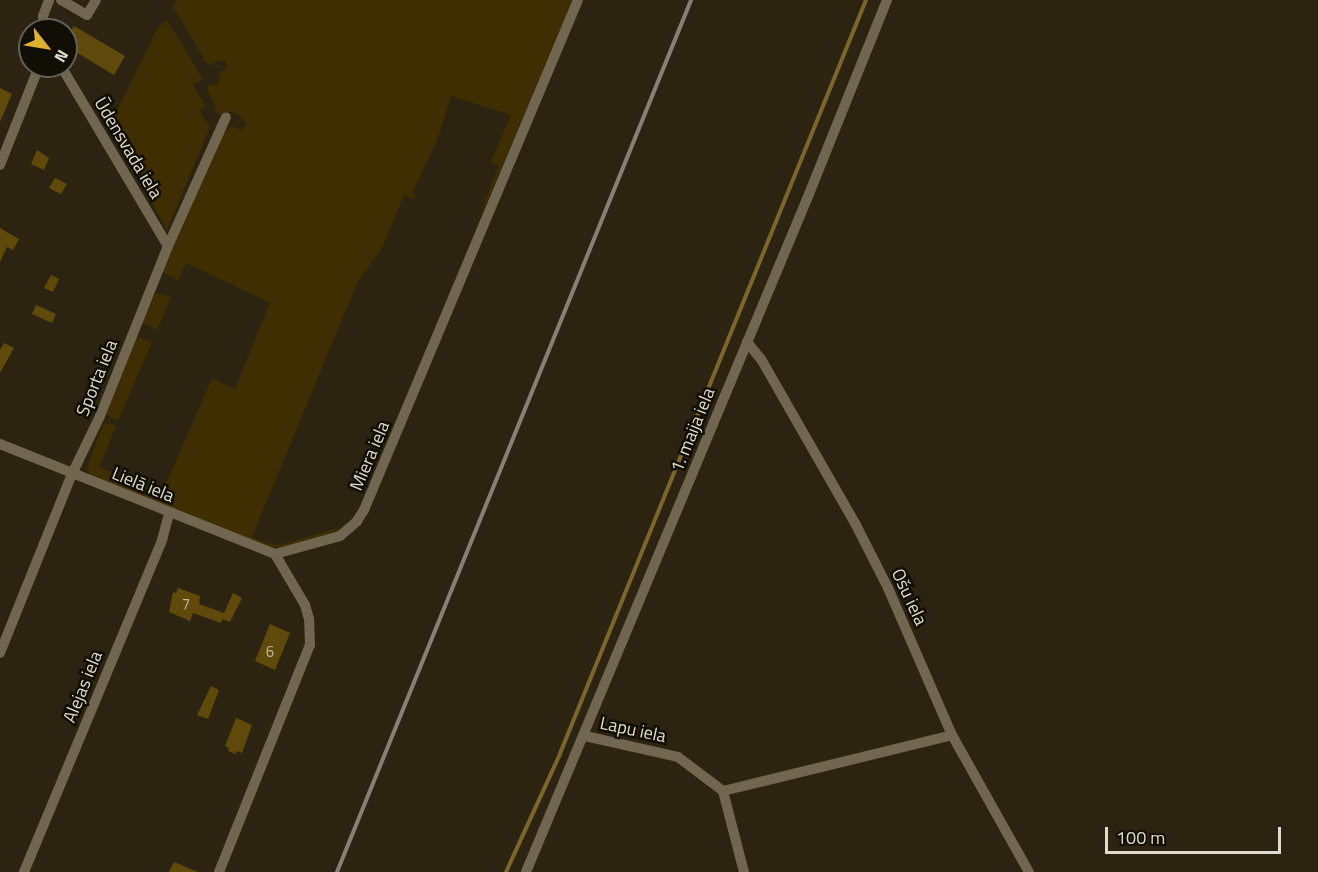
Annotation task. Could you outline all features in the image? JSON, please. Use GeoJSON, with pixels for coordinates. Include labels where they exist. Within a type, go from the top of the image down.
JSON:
{"type":"FeatureCollection","features":[{"type":"Feature","properties":{"kind":"street"},"geometry":{"type":"LineString","coordinates":[[44,18],[49,0]]}},
{"type":"Feature","properties":{"kind":"street"},"geometry":{"type":"LineString","coordinates":[[61,0],[87,15],[96,0]]}},
{"type":"Feature","properties":{"kind":"street","name":"Miera iela"},"geometry":{"type":"LineString","coordinates":[[275,554],[340,536],[349,530],[364,510],[578,0]]}},
{"type":"Feature","properties":{"kind":"street","name":"1. maija iela"},"geometry":{"type":"LineString","coordinates":[[526,872],[585,736],[887,0]]}},
{"type":"Feature","properties":{"kind":"street"},"geometry":{"type":"LineString","coordinates":[[0,165],[34,78]]}},
{"type":"Feature","properties":{"kind":"street","name":"Ūdensvada iela"},"geometry":{"type":"LineString","coordinates":[[68,78],[168,246]]}},
{"type":"Feature","properties":{"kind":"street","name":"Sporta iela"},"geometry":{"type":"LineString","coordinates":[[0,653],[72,474],[100,416],[168,246],[226,117]]}},
{"type":"Feature","properties":{"kind":"street","name":"Ošu iela"},"geometry":{"type":"LineString","coordinates":[[747,342],[761,359],[855,523],[888,588],[952,735],[1029,872]]}},
{"type":"Feature","properties":{"kind":"street","name":"Lielā iela"},"geometry":{"type":"LineString","coordinates":[[2,445],[169,514],[275,554]]}},
{"type":"Feature","properties":{"kind":"street","name":"Alejas iela"},"geometry":{"type":"LineString","coordinates":[[24,872],[162,540],[169,514]]}},
{"type":"Feature","properties":{"kind":"street"},"geometry":{"type":"LineString","coordinates":[[219,872],[310,645],[309,619],[305,605],[275,554]]}},
{"type":"Feature","properties":{"kind":"street"},"geometry":{"type":"LineString","coordinates":[[744,872],[723,792],[952,735]]}},
{"type":"Feature","properties":{"kind":"street","name":"Lapu iela"},"geometry":{"type":"LineString","coordinates":[[585,736],[678,757],[723,792]]}},
{"type":"Feature","properties":{"kind":"shaded area"},"geometry":{"type":"Polygon","coordinates":[[[176,0],[573,0],[474,231],[499,165],[491,162],[511,115],[451,96],[437,141],[419,177],[423,179],[418,180],[412,193],[416,195],[414,199],[404,195],[382,248],[357,283],[252,537],[265,543],[280,545],[338,528],[343,529],[283,547],[270,547],[90,475],[87,468],[101,429],[103,425],[109,423],[116,426],[99,467],[162,493],[212,378],[235,389],[270,303],[186,263],[178,281],[163,272],[163,267],[223,135],[231,126],[242,130],[247,124],[238,114],[228,111],[218,114],[215,111],[215,105],[207,90],[209,85],[217,84],[220,80],[219,73],[227,68],[226,62],[216,61],[212,65],[203,61],[203,57],[173,7],[176,0]]]}},
{"type":"Feature","properties":{"kind":"shaded area"},"geometry":{"type":"Polygon","coordinates":[[[167,20],[203,79],[193,85],[206,106],[199,110],[210,127],[167,230],[110,125],[158,27],[167,20]]]}},
{"type":"Feature","properties":{"kind":"shaded area"},"geometry":{"type":"Polygon","coordinates":[[[156,293],[171,297],[157,330],[142,322],[156,293]]]}},
{"type":"Feature","properties":{"kind":"shaded area"},"geometry":{"type":"Polygon","coordinates":[[[136,336],[152,342],[118,421],[107,415],[107,410],[136,336]]]}},
{"type":"Feature","properties":{"kind":"building"},"geometry":{"type":"Polygon","coordinates":[[[78,28],[125,56],[114,75],[78,53],[78,28]]]}},
{"type":"Feature","properties":{"kind":"building"},"geometry":{"type":"Polygon","coordinates":[[[0,88],[12,94],[0,122],[0,88]]]}},
{"type":"Feature","properties":{"kind":"building"},"geometry":{"type":"Polygon","coordinates":[[[37,150],[49,158],[44,170],[31,164],[37,150]]]}},
{"type":"Feature","properties":{"kind":"building"},"geometry":{"type":"Polygon","coordinates":[[[55,178],[67,184],[61,194],[49,188],[55,178]]]}},
{"type":"Feature","properties":{"kind":"building"},"geometry":{"type":"Polygon","coordinates":[[[0,228],[19,239],[13,250],[7,247],[0,262],[0,228]]]}},
{"type":"Feature","properties":{"kind":"building"},"geometry":{"type":"Polygon","coordinates":[[[51,275],[59,279],[53,292],[44,288],[51,275]]]}},
{"type":"Feature","properties":{"kind":"building"},"geometry":{"type":"Polygon","coordinates":[[[36,305],[56,314],[52,323],[32,314],[36,305]]]}},
{"type":"Feature","properties":{"kind":"building"},"geometry":{"type":"Polygon","coordinates":[[[4,343],[14,348],[0,373],[0,350],[4,343]]]}},
{"type":"Feature","properties":{"kind":"building"},"geometry":{"type":"Polygon","coordinates":[[[178,588],[200,596],[199,604],[224,613],[233,593],[242,598],[230,622],[222,619],[221,623],[193,613],[190,621],[169,612],[173,592],[176,593],[178,588]]]}},
{"type":"Feature","properties":{"kind":"building"},"geometry":{"type":"Polygon","coordinates":[[[270,624],[290,633],[275,670],[255,661],[270,624]]]}},
{"type":"Feature","properties":{"kind":"building"},"geometry":{"type":"Polygon","coordinates":[[[211,686],[219,690],[208,719],[197,715],[211,686]]]}},
{"type":"Feature","properties":{"kind":"building"},"geometry":{"type":"Polygon","coordinates":[[[236,718],[252,725],[242,753],[237,751],[236,754],[228,751],[229,748],[225,746],[236,718]]]}},
{"type":"Feature","properties":{"kind":"building"},"geometry":{"type":"Polygon","coordinates":[[[174,862],[198,872],[169,872],[174,862]]]}},
{"type":"Feature","properties":{"kind":"waterway"},"geometry":{"type":"LineString","coordinates":[[506,872],[559,756],[866,0]]}},
{"type":"Feature","properties":{"kind":"railway"},"geometry":{"type":"LineString","coordinates":[[337,872],[691,0]]}}]}
